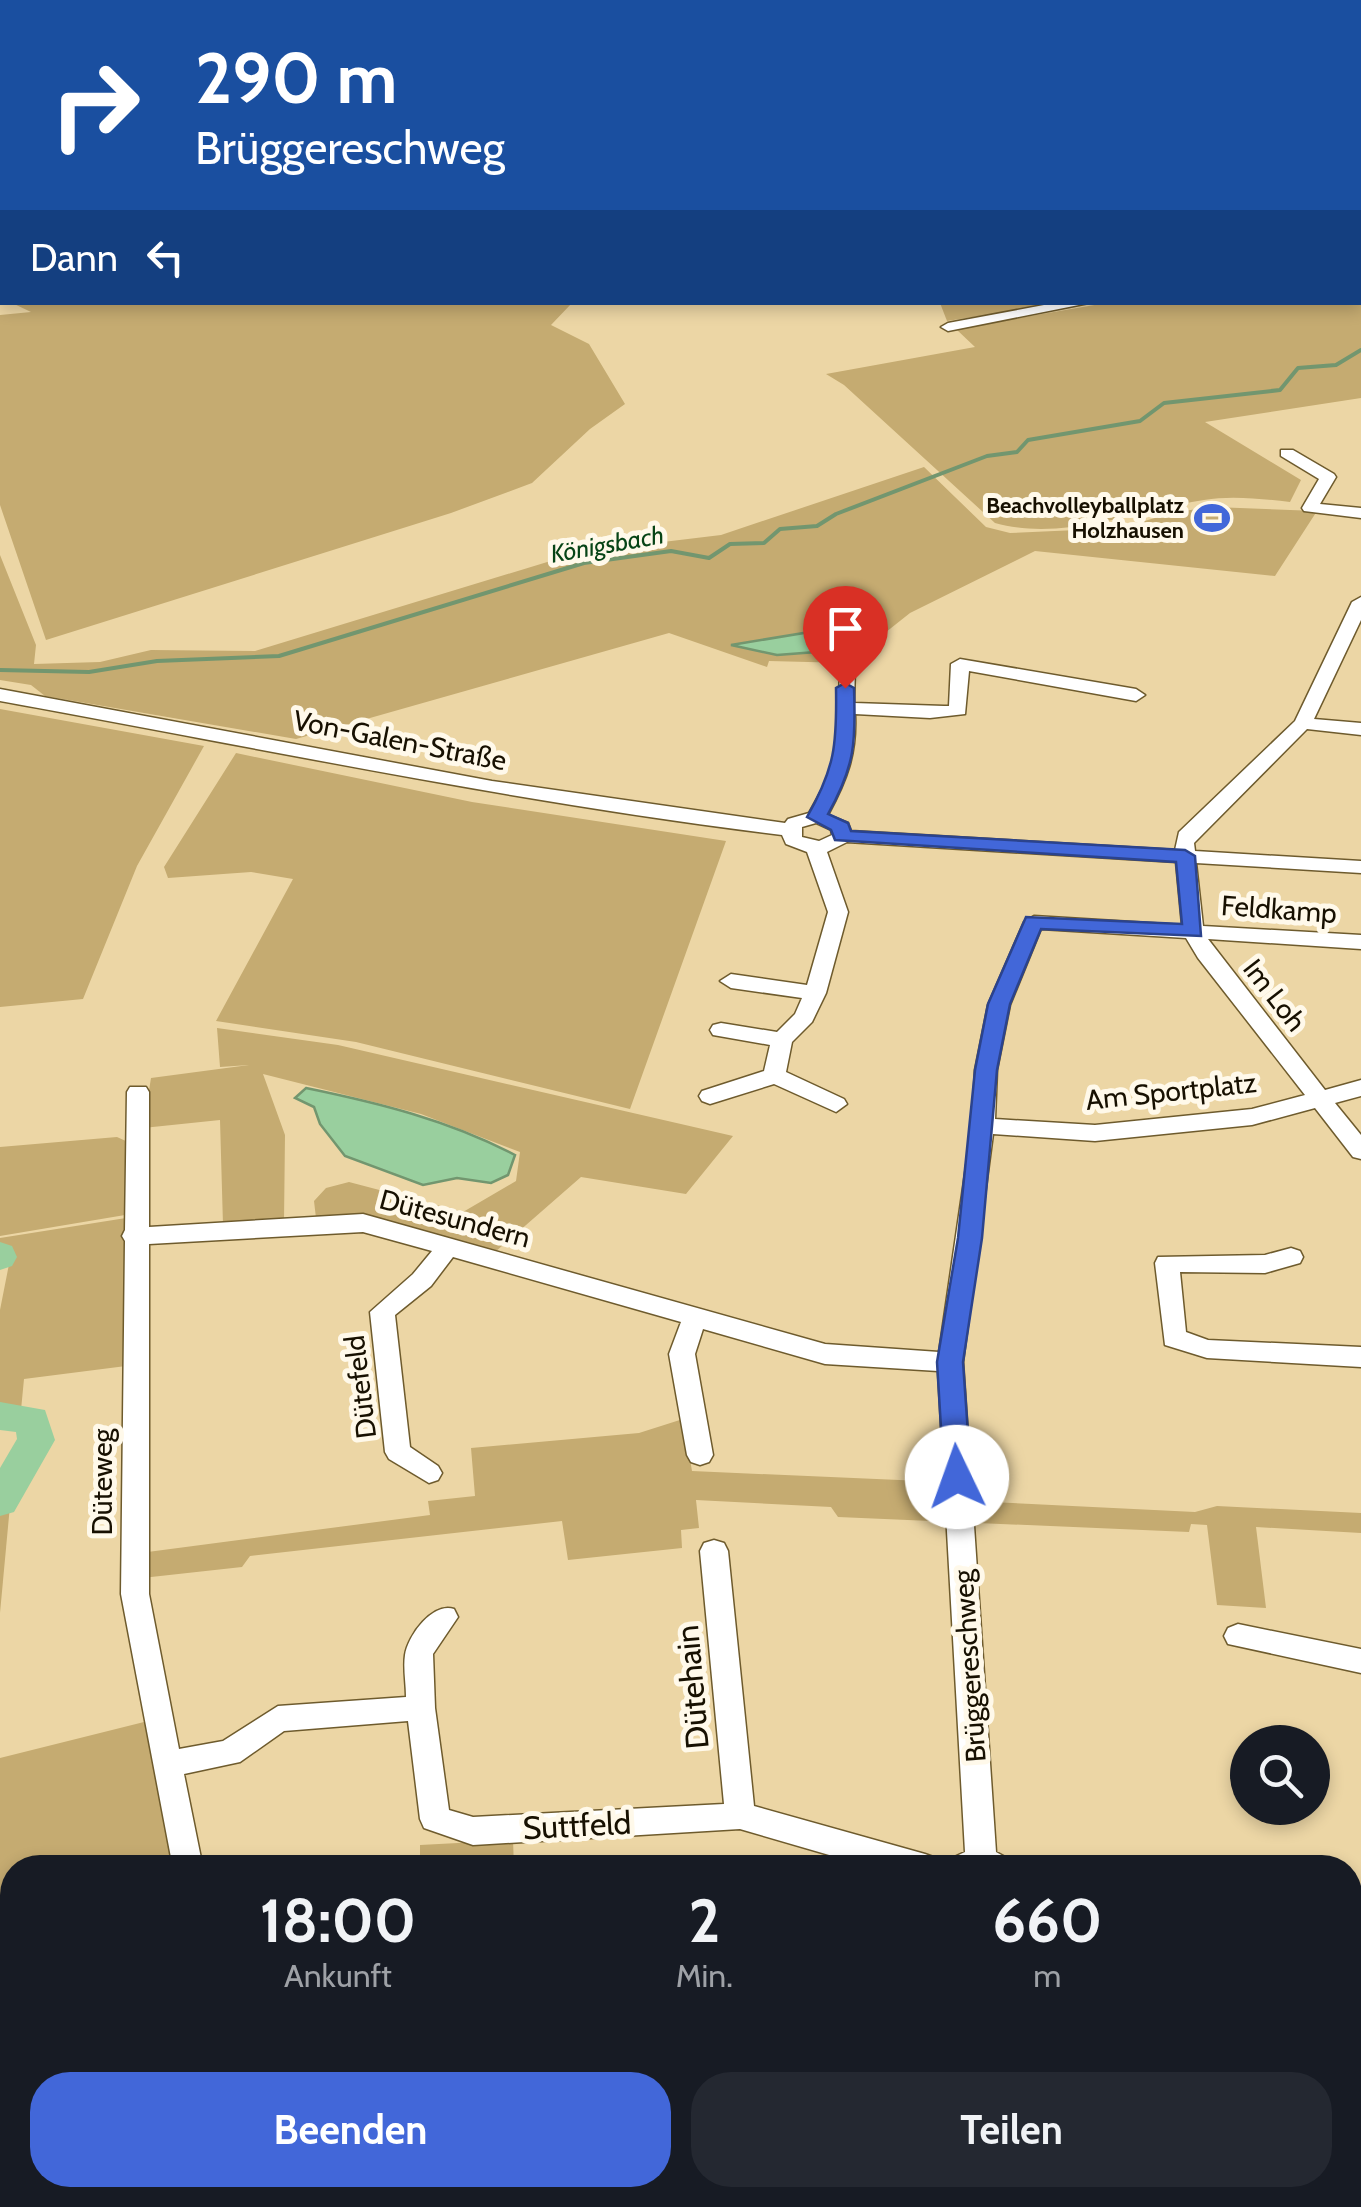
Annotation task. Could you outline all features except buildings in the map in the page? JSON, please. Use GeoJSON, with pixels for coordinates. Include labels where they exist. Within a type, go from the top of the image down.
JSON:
{"type":"FeatureCollection","features":[{"type":"Feature","properties":{"kind":"street"},"geometry":{"type":"LineString","coordinates":[[948,327],[1070,305]]}},
{"type":"Feature","properties":{"kind":"street"},"geometry":{"type":"LineString","coordinates":[[1287,453],[1328,477],[1310,508],[1361,514]]}},
{"type":"Feature","properties":{"kind":"street"},"geometry":{"type":"LineString","coordinates":[[1185,856],[1186,836],[1303,723],[1359,611]]}},
{"type":"Feature","properties":{"kind":"street"},"geometry":{"type":"LineString","coordinates":[[844,710],[862,706],[935,715],[958,710],[960,664],[1136,695]]}},
{"type":"Feature","properties":{"kind":"street"},"geometry":{"type":"LineString","coordinates":[[817,817],[839,777],[847,745],[846,667]]}},
{"type":"Feature","properties":{"kind":"street","name":"Von-Galen-Straße"},"geometry":{"type":"LineString","coordinates":[[0,695],[500,788],[790,830],[793,840],[816,848]]}},
{"type":"Feature","properties":{"kind":"street"},"geometry":{"type":"LineString","coordinates":[[1303,723],[1361,729]]}},
{"type":"Feature","properties":{"kind":"street"},"geometry":{"type":"LineString","coordinates":[[790,830],[804,818],[817,817],[840,827],[842,836]]}},
{"type":"Feature","properties":{"kind":"street"},"geometry":{"type":"LineString","coordinates":[[842,836],[1361,868]]}},
{"type":"Feature","properties":{"kind":"street"},"geometry":{"type":"LineString","coordinates":[[710,1096],[728,1085],[758,1085],[774,1075],[782,1040],[804,1018],[838,912],[816,848],[837,842],[842,836]]}},
{"type":"Feature","properties":{"kind":"street","name":"Im Loh"},"geometry":{"type":"LineString","coordinates":[[1185,856],[1193,931],[1205,953],[1361,1151]]}},
{"type":"Feature","properties":{"kind":"street","name":"Brüggereschweg"},"geometry":{"type":"LineString","coordinates":[[979,1855],[950,1362],[983,1126],[986,1070],[999,1004],[1034,922],[1193,931]]}},
{"type":"Feature","properties":{"kind":"street","name":"Feldkamp"},"geometry":{"type":"LineString","coordinates":[[1193,931],[1361,942]]}},
{"type":"Feature","properties":{"kind":"street"},"geometry":{"type":"LineString","coordinates":[[732,981],[815,992]]}},
{"type":"Feature","properties":{"kind":"street"},"geometry":{"type":"LineString","coordinates":[[722,1030],[782,1040]]}},
{"type":"Feature","properties":{"kind":"street"},"geometry":{"type":"LineString","coordinates":[[774,1075],[836,1104]]}},
{"type":"Feature","properties":{"kind":"street","name":"Am Sportplatz"},"geometry":{"type":"LineString","coordinates":[[983,1126],[1094,1132],[1252,1116],[1361,1088]]}},
{"type":"Feature","properties":{"kind":"street","name":"Düteweg"},"geometry":{"type":"LineString","coordinates":[[138,1092],[134,1594],[185,1855]]}},
{"type":"Feature","properties":{"kind":"street","name":"Dütesundern"},"geometry":{"type":"LineString","coordinates":[[134,1236],[364,1222],[825,1354],[950,1362]]}},
{"type":"Feature","properties":{"kind":"street","name":"Dütefeld"},"geometry":{"type":"LineString","coordinates":[[429,1474],[398,1452],[382,1312],[422,1280],[448,1246]]}},
{"type":"Feature","properties":{"kind":"street"},"geometry":{"type":"LineString","coordinates":[[1291,1257],[1265,1264],[1167,1262],[1174,1338],[1207,1349],[1361,1357]]}},
{"type":"Feature","properties":{"kind":"street"},"geometry":{"type":"LineString","coordinates":[[695,1317],[682,1354],[700,1456]]}},
{"type":"Feature","properties":{"kind":"street","name":"Dütehain"},"geometry":{"type":"LineString","coordinates":[[714,1551],[740,1816]]}},
{"type":"Feature","properties":{"kind":"street","name":"Suttfeld"},"geometry":{"type":"LineString","coordinates":[[444,1617],[419,1652],[421,1708],[436,1819],[473,1832],[740,1816],[879,1855]]}},
{"type":"Feature","properties":{"kind":"street"},"geometry":{"type":"LineString","coordinates":[[1238,1636],[1361,1661]]}},
{"type":"Feature","properties":{"kind":"street"},"geometry":{"type":"LineString","coordinates":[[166,1764],[230,1753],[278,1719],[421,1708]]}},
{"type":"Feature","properties":{"kind":"shaded area"},"geometry":{"type":"Polygon","coordinates":[[[16,305],[570,305],[551,325],[589,344],[625,404],[590,429],[532,483],[451,513],[46,640],[0,505],[0,315],[31,312],[16,305]]]}},
{"type":"Feature","properties":{"kind":"shaded area"},"geometry":{"type":"Polygon","coordinates":[[[941,305],[1049,305],[947,321],[941,305]]]}},
{"type":"Feature","properties":{"kind":"shaded area"},"geometry":{"type":"Polygon","coordinates":[[[1094,305],[1361,305],[1361,398],[1205,422],[1301,480],[1290,502],[1215,499],[1073,527],[1021,528],[995,523],[844,385],[826,374],[975,347],[956,329],[1094,305]]]}},
{"type":"Feature","properties":{"kind":"shaded area"},"geometry":{"type":"Polygon","coordinates":[[[924,467],[986,527],[1010,533],[1121,528],[1175,512],[1214,507],[1317,511],[1275,576],[1035,551],[910,613],[847,663],[769,661],[767,667],[669,633],[296,739],[45,696],[31,685],[0,680],[0,555],[36,645],[34,664],[100,662],[151,650],[255,651],[580,552],[721,535],[924,467]]]}},
{"type":"Feature","properties":{"kind":"shaded area"},"geometry":{"type":"Polygon","coordinates":[[[828,629],[829,651],[777,655],[731,645],[828,629]]]}},
{"type":"Feature","properties":{"kind":"shaded area"},"geometry":{"type":"Polygon","coordinates":[[[0,709],[204,746],[137,866],[83,999],[0,1007],[0,709]]]}},
{"type":"Feature","properties":{"kind":"shaded area"},"geometry":{"type":"Polygon","coordinates":[[[236,753],[472,802],[726,841],[630,1109],[356,1042],[216,1021],[293,879],[251,872],[168,878],[164,867],[236,753]]]}},
{"type":"Feature","properties":{"kind":"shaded area"},"geometry":{"type":"Polygon","coordinates":[[[217,1028],[338,1045],[733,1136],[686,1194],[581,1177],[495,1252],[316,1218],[314,1201],[326,1188],[349,1182],[463,1212],[516,1181],[520,1152],[421,1114],[263,1074],[285,1135],[284,1221],[223,1225],[220,1120],[143,1128],[151,1078],[249,1065],[220,1067],[217,1028]]]}},
{"type":"Feature","properties":{"kind":"shaded area"},"geometry":{"type":"Polygon","coordinates":[[[306,1088],[413,1114],[490,1143],[515,1155],[508,1175],[491,1183],[457,1178],[423,1185],[345,1156],[320,1124],[314,1107],[295,1098],[306,1088]]]}},
{"type":"Feature","properties":{"kind":"shaded area"},"geometry":{"type":"Polygon","coordinates":[[[117,1137],[128,1142],[125,1215],[0,1236],[0,1147],[117,1137]]]}},
{"type":"Feature","properties":{"kind":"shaded area"},"geometry":{"type":"Polygon","coordinates":[[[126,1218],[126,1366],[24,1379],[21,1410],[0,1407],[0,1310],[12,1249],[0,1246],[0,1238],[126,1218]]]}},
{"type":"Feature","properties":{"kind":"shaded area"},"geometry":{"type":"Polygon","coordinates":[[[683,1419],[692,1471],[945,1482],[949,1500],[1195,1512],[1217,1506],[1361,1513],[1361,1533],[1256,1527],[1266,1608],[1217,1605],[1207,1525],[1191,1524],[1189,1532],[838,1517],[831,1507],[696,1500],[699,1528],[681,1530],[682,1548],[568,1560],[562,1521],[250,1556],[242,1567],[142,1578],[140,1553],[430,1515],[428,1501],[475,1496],[471,1448],[639,1433],[683,1419]]]}},
{"type":"Feature","properties":{"kind":"shaded area"},"geometry":{"type":"Polygon","coordinates":[[[13,1473],[0,1613],[0,1477],[13,1473]]]}},
{"type":"Feature","properties":{"kind":"shaded area"},"geometry":{"type":"Polygon","coordinates":[[[148,1721],[173,1855],[0,1855],[0,1758],[148,1721]]]}},
{"type":"Feature","properties":{"kind":"shaded area"},"geometry":{"type":"Polygon","coordinates":[[[513,1840],[514,1855],[420,1855],[420,1845],[513,1840]]]}},
{"type":"Feature","properties":{"kind":"waterway","name":"Königsbach"},"geometry":{"type":"LineString","coordinates":[[0,670],[89,672],[157,661],[279,656],[584,563],[671,551],[709,558],[730,544],[764,543],[780,529],[817,526],[836,514],[987,456],[1017,452],[1028,440],[1140,421],[1164,403],[1280,390],[1298,368],[1336,365],[1361,350]]}},
{"type":"Feature","properties":{"kind":"waterway"},"geometry":{"type":"LineString","coordinates":[[0,1416],[32,1420],[36,1440],[0,1501]]}},
{"type":"Feature","properties":{"kind":"place","name":"Beachvolleyballplatz Holzhausen"},"geometry":{"type":"Point","coordinates":[1212,518]}},
{"type":"Feature","properties":{"kind":"route"},"geometry":{"type":"LineString","coordinates":[[845,688],[847,745],[839,777],[817,817],[831,820],[840,827],[842,836],[1185,856],[1193,931],[1034,922],[999,1004],[986,1070],[970,1238],[950,1362],[957,1477]]}}]}
